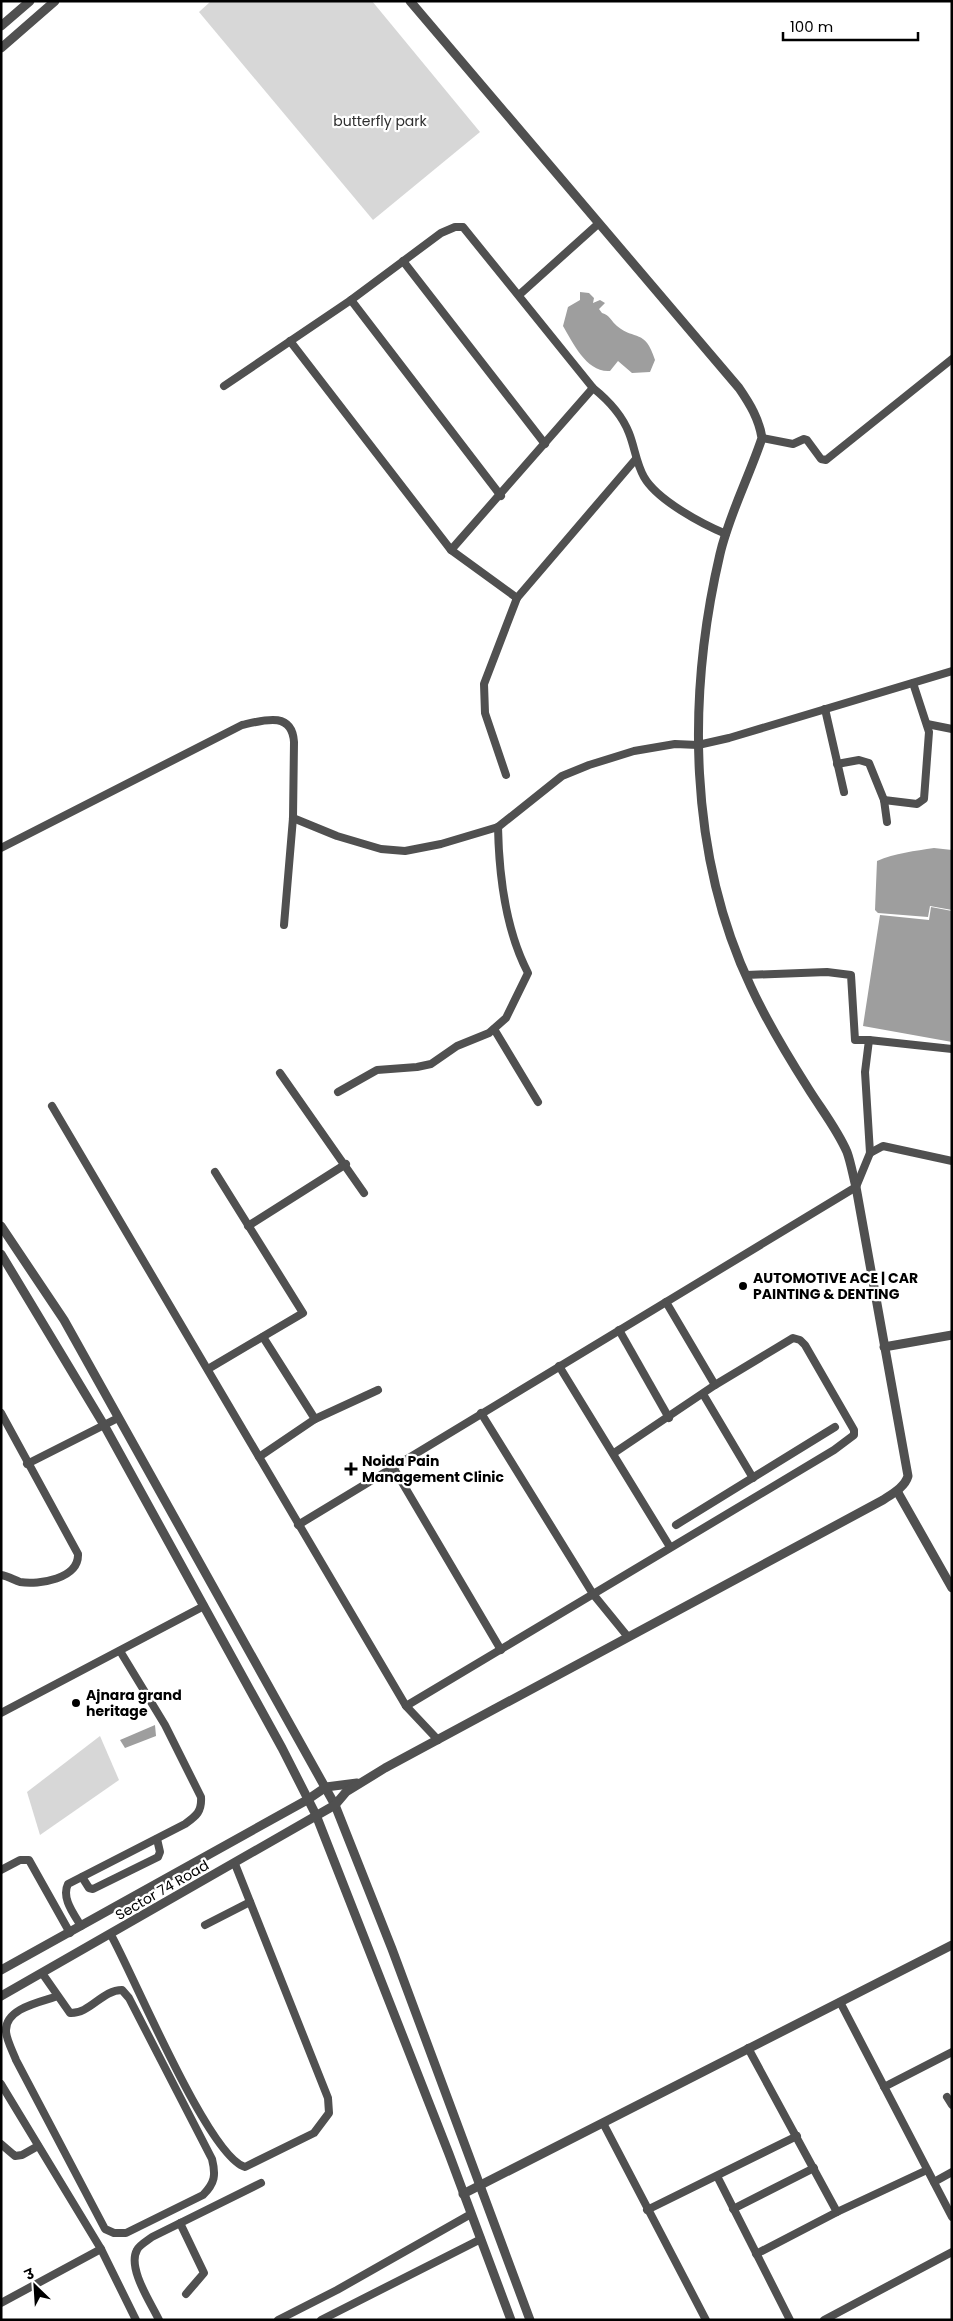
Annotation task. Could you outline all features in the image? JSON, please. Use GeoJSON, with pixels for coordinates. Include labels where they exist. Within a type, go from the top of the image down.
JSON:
{"type":"FeatureCollection","features":[{"type":"Feature","properties":{"kind":"street"},"geometry":{"type":"LineString","coordinates":[[1,26],[30,1]]}},
{"type":"Feature","properties":{"kind":"street"},"geometry":{"type":"LineString","coordinates":[[1,48],[55,1]]}},
{"type":"Feature","properties":{"kind":"street"},"geometry":{"type":"LineString","coordinates":[[326,1787],[360,1783],[855,1515],[897,1491],[907,1481],[909,1470],[884,1347],[856,1187],[847,1154],[840,1139],[778,1039],[746,975],[726,926],[713,874],[704,817],[698,745],[707,621],[720,553],[762,438],[754,410],[739,388],[410,1]]}},
{"type":"Feature","properties":{"kind":"street"},"geometry":{"type":"LineString","coordinates":[[520,295],[598,224]]}},
{"type":"Feature","properties":{"kind":"street"},"geometry":{"type":"LineString","coordinates":[[224,386],[351,300],[441,233],[455,226],[463,227],[520,295],[593,388],[606,398],[624,423],[633,444],[635,460],[645,479],[662,496],[705,525],[726,534]]}},
{"type":"Feature","properties":{"kind":"street"},"geometry":{"type":"LineString","coordinates":[[403,261],[545,444]]}},
{"type":"Feature","properties":{"kind":"street"},"geometry":{"type":"LineString","coordinates":[[351,300],[501,496]]}},
{"type":"Feature","properties":{"kind":"street"},"geometry":{"type":"LineString","coordinates":[[290,341],[451,550],[517,598]]}},
{"type":"Feature","properties":{"kind":"street"},"geometry":{"type":"LineString","coordinates":[[762,438],[793,444],[804,439],[807,440],[821,459],[826,460],[952,359]]}},
{"type":"Feature","properties":{"kind":"street"},"geometry":{"type":"LineString","coordinates":[[451,550],[501,496],[593,388]]}},
{"type":"Feature","properties":{"kind":"street"},"geometry":{"type":"LineString","coordinates":[[506,774],[485,713],[484,684],[517,598],[635,460]]}},
{"type":"Feature","properties":{"kind":"street"},"geometry":{"type":"LineString","coordinates":[[293,818],[337,836],[381,848],[405,851],[459,839],[498,827],[562,776],[589,765],[634,752],[675,744],[698,745],[730,738],[952,671]]}},
{"type":"Feature","properties":{"kind":"street"},"geometry":{"type":"LineString","coordinates":[[884,800],[917,804],[924,799],[930,740],[927,724],[913,683]]}},
{"type":"Feature","properties":{"kind":"street"},"geometry":{"type":"LineString","coordinates":[[825,709],[844,792]]}},
{"type":"Feature","properties":{"kind":"street"},"geometry":{"type":"LineString","coordinates":[[1,848],[242,724],[269,719],[286,722],[294,732],[293,818],[284,925]]}},
{"type":"Feature","properties":{"kind":"street"},"geometry":{"type":"LineString","coordinates":[[927,724],[952,729]]}},
{"type":"Feature","properties":{"kind":"street"},"geometry":{"type":"LineString","coordinates":[[837,764],[859,760],[869,763],[884,800],[887,822]]}},
{"type":"Feature","properties":{"kind":"street"},"geometry":{"type":"LineString","coordinates":[[338,1092],[377,1070],[417,1068],[431,1064],[457,1046],[494,1029],[506,1018],[514,1006],[528,973],[518,953],[508,914],[498,865],[498,827]]}},
{"type":"Feature","properties":{"kind":"street"},"geometry":{"type":"LineString","coordinates":[[746,975],[827,972],[851,975],[855,1040],[952,1049]]}},
{"type":"Feature","properties":{"kind":"street"},"geometry":{"type":"LineString","coordinates":[[494,1029],[538,1102]]}},
{"type":"Feature","properties":{"kind":"street"},"geometry":{"type":"LineString","coordinates":[[298,1525],[856,1187],[870,1153],[864,1072],[869,1040]]}},
{"type":"Feature","properties":{"kind":"street"},"geometry":{"type":"LineString","coordinates":[[280,1073],[346,1164],[364,1193]]}},
{"type":"Feature","properties":{"kind":"street"},"geometry":{"type":"LineString","coordinates":[[52,1106],[406,1706],[438,1740]]}},
{"type":"Feature","properties":{"kind":"street"},"geometry":{"type":"LineString","coordinates":[[870,1153],[883,1146],[952,1160]]}},
{"type":"Feature","properties":{"kind":"street"},"geometry":{"type":"LineString","coordinates":[[248,1226],[346,1164]]}},
{"type":"Feature","properties":{"kind":"street"},"geometry":{"type":"LineString","coordinates":[[208,1369],[303,1313],[215,1172]]}},
{"type":"Feature","properties":{"kind":"street"},"geometry":{"type":"LineString","coordinates":[[1,1226],[64,1320],[335,1805],[392,1948],[530,2320]]}},
{"type":"Feature","properties":{"kind":"street"},"geometry":{"type":"LineString","coordinates":[[1,1254],[104,1425],[282,1748],[316,1815],[511,2320]]}},
{"type":"Feature","properties":{"kind":"street"},"geometry":{"type":"LineString","coordinates":[[666,1302],[715,1386]]}},
{"type":"Feature","properties":{"kind":"street"},"geometry":{"type":"LineString","coordinates":[[619,1330],[668,1418]]}},
{"type":"Feature","properties":{"kind":"street"},"geometry":{"type":"LineString","coordinates":[[884,1347],[952,1335]]}},
{"type":"Feature","properties":{"kind":"street"},"geometry":{"type":"LineString","coordinates":[[263,1337],[315,1419]]}},
{"type":"Feature","properties":{"kind":"street"},"geometry":{"type":"LineString","coordinates":[[406,1706],[849,1440],[854,1435],[854,1430],[800,1340],[793,1338],[715,1386],[614,1453]]}},
{"type":"Feature","properties":{"kind":"street"},"geometry":{"type":"LineString","coordinates":[[559,1366],[670,1547]]}},
{"type":"Feature","properties":{"kind":"street"},"geometry":{"type":"LineString","coordinates":[[259,1457],[315,1419],[378,1390]]}},
{"type":"Feature","properties":{"kind":"street"},"geometry":{"type":"LineString","coordinates":[[703,1394],[764,1491]]}},
{"type":"Feature","properties":{"kind":"street"},"geometry":{"type":"LineString","coordinates":[[1,1413],[27,1464],[78,1554],[78,1563],[72,1571],[41,1583],[18,1581],[1,1575]]}},
{"type":"Feature","properties":{"kind":"street"},"geometry":{"type":"LineString","coordinates":[[481,1413],[593,1594],[628,1637]]}},
{"type":"Feature","properties":{"kind":"street"},"geometry":{"type":"LineString","coordinates":[[27,1464],[118,1418]]}},
{"type":"Feature","properties":{"kind":"street"},"geometry":{"type":"LineString","coordinates":[[676,1525],[835,1426]]}},
{"type":"Feature","properties":{"kind":"street"},"geometry":{"type":"LineString","coordinates":[[393,1467],[501,1650]]}},
{"type":"Feature","properties":{"kind":"street"},"geometry":{"type":"LineString","coordinates":[[897,1491],[952,1588]]}},
{"type":"Feature","properties":{"kind":"street"},"geometry":{"type":"LineString","coordinates":[[1,1714],[204,1606]]}},
{"type":"Feature","properties":{"kind":"street"},"geometry":{"type":"LineString","coordinates":[[81,1926],[66,1898],[68,1884],[198,1815],[202,1806],[202,1797],[165,1725],[120,1651]]}},
{"type":"Feature","properties":{"kind":"street","name":"Sector 74 Road"},"geometry":{"type":"LineString","coordinates":[[1,1996],[235,1864],[335,1805],[346,1792],[360,1783]]}},
{"type":"Feature","properties":{"kind":"street","name":"Sector 74 Road"},"geometry":{"type":"LineString","coordinates":[[1,1970],[307,1800],[326,1787]]}},
{"type":"Feature","properties":{"kind":"street"},"geometry":{"type":"LineString","coordinates":[[82,1877],[89,1888],[93,1889],[158,1857],[160,1852],[157,1838]]}},
{"type":"Feature","properties":{"kind":"street"},"geometry":{"type":"LineString","coordinates":[[1,1870],[20,1860],[29,1860],[70,1933]]}},
{"type":"Feature","properties":{"kind":"street"},"geometry":{"type":"LineString","coordinates":[[110,1935],[125,1960],[147,2014],[209,2128],[236,2165],[245,2167],[314,2133],[329,2113],[328,2098],[235,1864]]}},
{"type":"Feature","properties":{"kind":"street"},"geometry":{"type":"LineString","coordinates":[[54,1904],[66,1898]]}},
{"type":"Feature","properties":{"kind":"street"},"geometry":{"type":"LineString","coordinates":[[205,1925],[250,1902]]}},
{"type":"Feature","properties":{"kind":"street"},"geometry":{"type":"LineString","coordinates":[[463,2194],[952,1945]]}},
{"type":"Feature","properties":{"kind":"street"},"geometry":{"type":"LineString","coordinates":[[42,1973],[70,2013],[79,2013],[114,1990],[122,1990],[129,1998],[212,2159],[216,2174],[212,2185],[203,2195],[126,2233],[114,2233],[105,2228],[16,2060],[5,2031],[8,2020],[18,2011],[58,1996]]}},
{"type":"Feature","properties":{"kind":"street"},"geometry":{"type":"LineString","coordinates":[[840,2002],[952,2217]]}},
{"type":"Feature","properties":{"kind":"street"},"geometry":{"type":"LineString","coordinates":[[748,2048],[837,2212]]}},
{"type":"Feature","properties":{"kind":"street"},"geometry":{"type":"LineString","coordinates":[[884,2087],[952,2052]]}},
{"type":"Feature","properties":{"kind":"street"},"geometry":{"type":"LineString","coordinates":[[1,2084],[101,2249],[136,2320]]}},
{"type":"Feature","properties":{"kind":"street"},"geometry":{"type":"LineString","coordinates":[[948,2097],[952,2105]]}},
{"type":"Feature","properties":{"kind":"street"},"geometry":{"type":"LineString","coordinates":[[603,2123],[706,2320]]}},
{"type":"Feature","properties":{"kind":"street"},"geometry":{"type":"LineString","coordinates":[[647,2210],[797,2136]]}},
{"type":"Feature","properties":{"kind":"street"},"geometry":{"type":"LineString","coordinates":[[1,2144],[15,2156],[22,2156],[38,2146]]}},
{"type":"Feature","properties":{"kind":"street"},"geometry":{"type":"LineString","coordinates":[[734,2209],[814,2168]]}},
{"type":"Feature","properties":{"kind":"street"},"geometry":{"type":"LineString","coordinates":[[756,2254],[837,2212],[927,2170]]}},
{"type":"Feature","properties":{"kind":"street"},"geometry":{"type":"LineString","coordinates":[[934,2182],[952,2172]]}},
{"type":"Feature","properties":{"kind":"street"},"geometry":{"type":"LineString","coordinates":[[717,2176],[790,2320]]}},
{"type":"Feature","properties":{"kind":"street"},"geometry":{"type":"LineString","coordinates":[[159,2320],[138,2277],[134,2260],[137,2248],[152,2237],[261,2183]]}},
{"type":"Feature","properties":{"kind":"street"},"geometry":{"type":"LineString","coordinates":[[278,2320],[337,2290],[471,2214]]}},
{"type":"Feature","properties":{"kind":"street"},"geometry":{"type":"LineString","coordinates":[[180,2223],[204,2273],[186,2294]]}},
{"type":"Feature","properties":{"kind":"street"},"geometry":{"type":"LineString","coordinates":[[321,2320],[481,2239]]}},
{"type":"Feature","properties":{"kind":"street"},"geometry":{"type":"LineString","coordinates":[[1,2303],[101,2249]]}},
{"type":"Feature","properties":{"kind":"street"},"geometry":{"type":"LineString","coordinates":[[824,2320],[952,2252]]}},
{"type":"Feature","properties":{"kind":"green space","name":"butterfly park"},"geometry":{"type":"Polygon","coordinates":[[[211,1],[372,1],[480,132],[373,220],[199,12],[211,1]]]}},
{"type":"Feature","properties":{"kind":"green space"},"geometry":{"type":"Polygon","coordinates":[[[100,1736],[119,1780],[40,1835],[27,1792],[100,1736]]]}},
{"type":"Feature","properties":{"kind":"shaded area"},"geometry":{"type":"Polygon","coordinates":[[[580,292],[589,293],[594,298],[593,303],[600,300],[605,303],[599,309],[602,313],[607,315],[623,330],[643,339],[647,343],[655,360],[650,372],[632,373],[618,361],[610,371],[602,370],[594,367],[582,356],[563,326],[568,307],[580,300],[580,292]]]}},
{"type":"Feature","properties":{"kind":"shaded area"},"geometry":{"type":"Polygon","coordinates":[[[934,848],[952,850],[952,910],[930,906],[928,917],[878,913],[875,910],[877,861],[898,854],[934,848]]]}},
{"type":"Feature","properties":{"kind":"shaded area"},"geometry":{"type":"Polygon","coordinates":[[[931,907],[952,911],[952,1042],[863,1026],[880,915],[929,920],[931,907]]]}},
{"type":"Feature","properties":{"kind":"shaded area"},"geometry":{"type":"Polygon","coordinates":[[[155,1725],[156,1736],[125,1748],[120,1740],[155,1725]]]}},
{"type":"Feature","properties":{"kind":"place","name":"AUTOMOTIVE ACE | CAR PAINTING & DENTING"},"geometry":{"type":"Point","coordinates":[743,1286]}},
{"type":"Feature","properties":{"kind":"place","name":"Noida Pain Management Clinic"},"geometry":{"type":"Point","coordinates":[351,1469]}},
{"type":"Feature","properties":{"kind":"place","name":"Ajnara grand heritage"},"geometry":{"type":"Point","coordinates":[76,1703]}}]}
